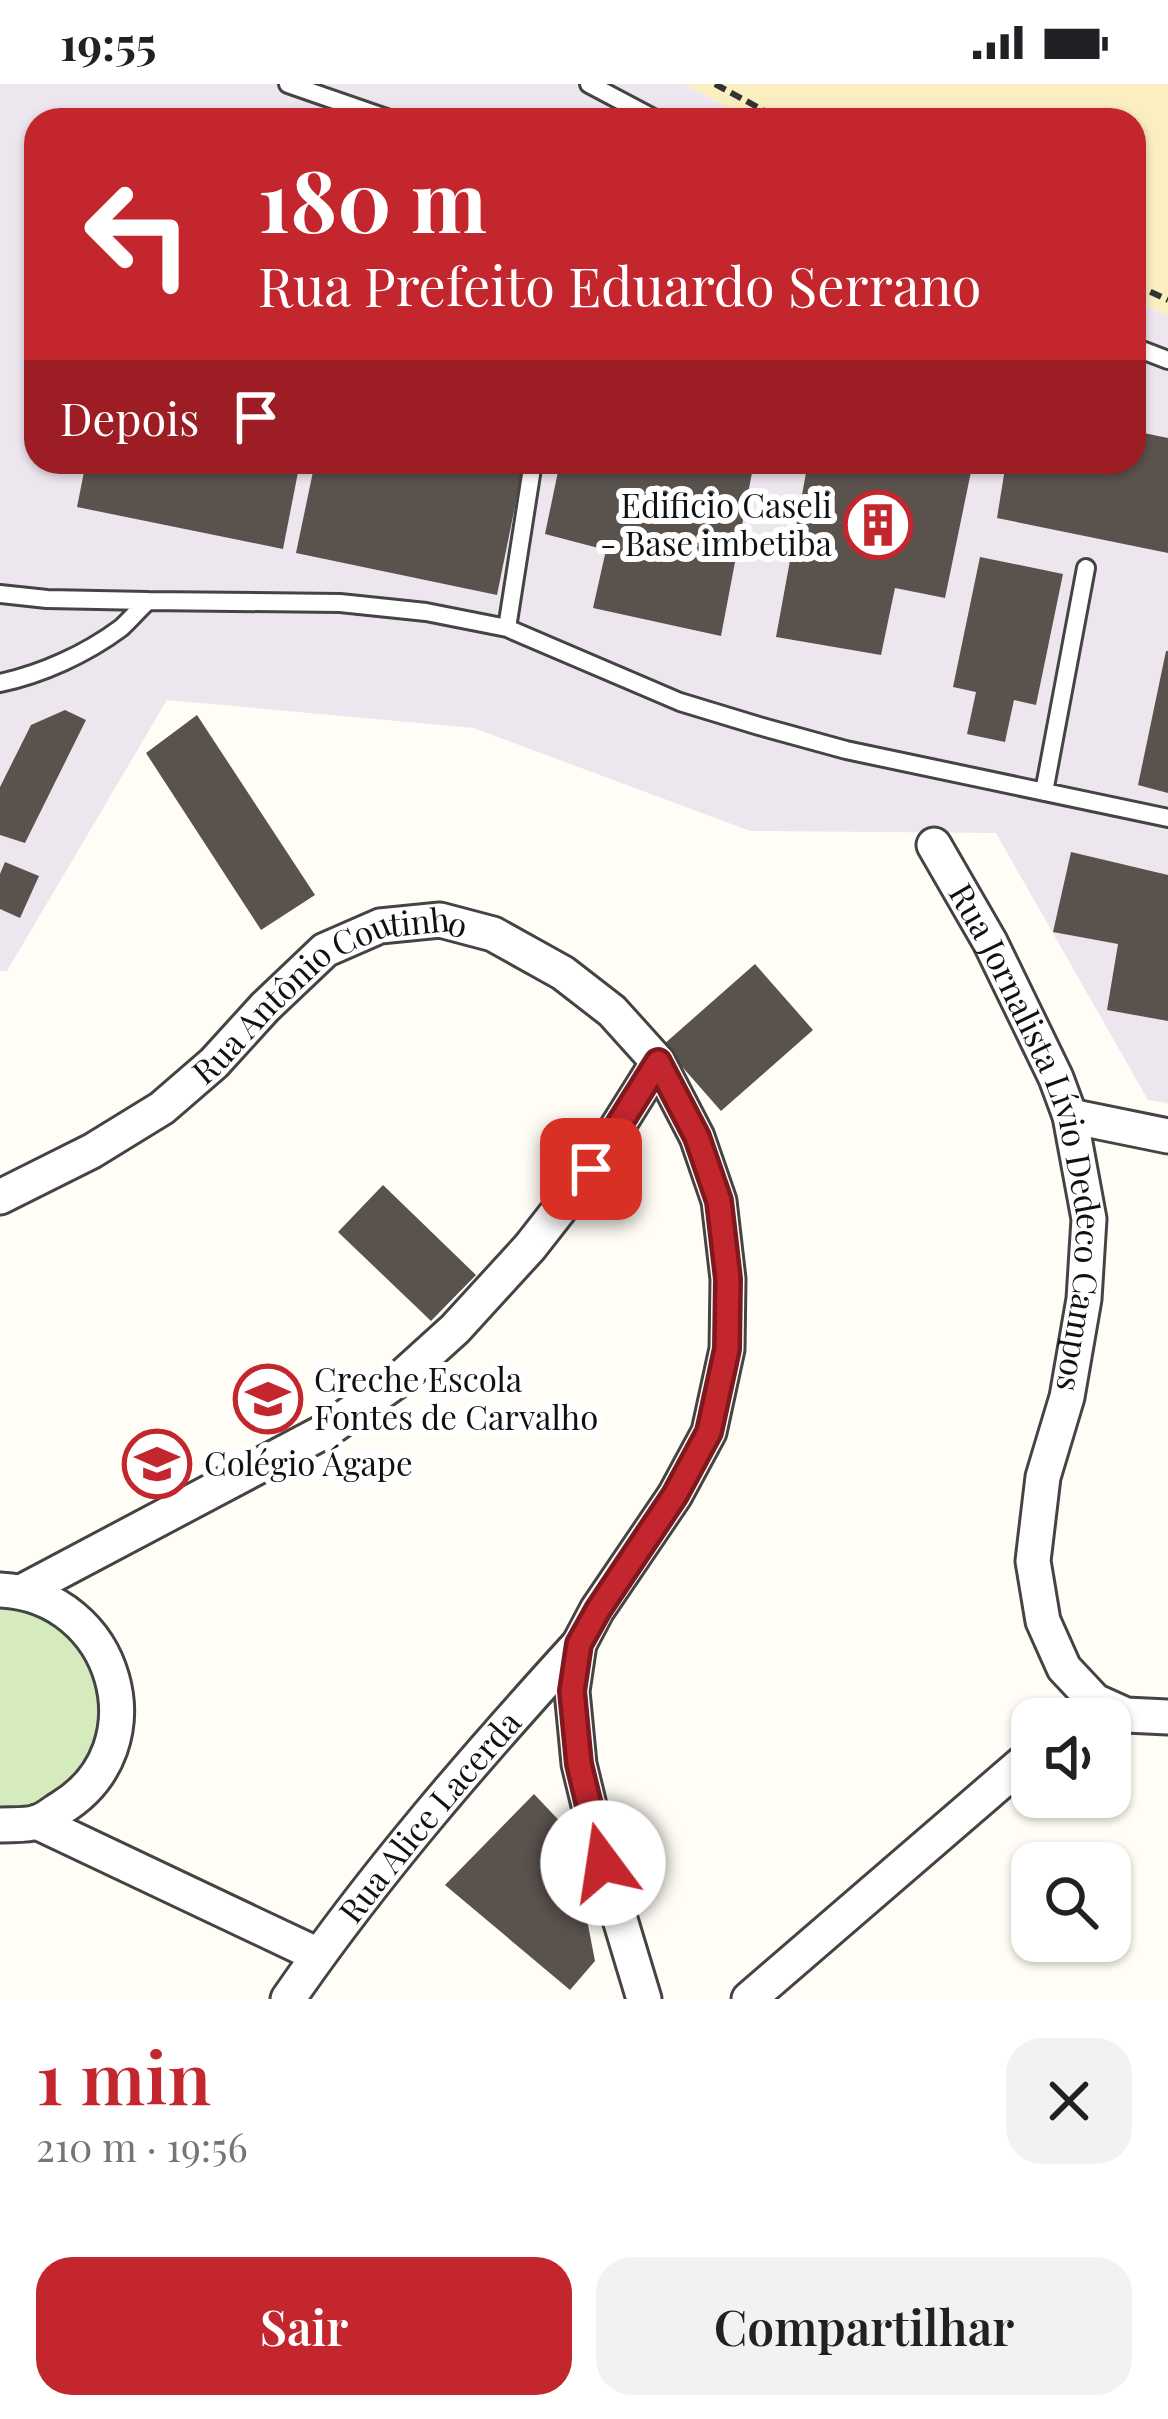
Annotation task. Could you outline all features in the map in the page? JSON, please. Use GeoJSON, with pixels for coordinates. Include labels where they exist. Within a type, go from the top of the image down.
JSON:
{"type":"FeatureCollection","features":[{"type":"Feature","properties":{"kind":"street","name":"Rua Jornalista Lívio Dedeco Campos"},"geometry":{"type":"LineString","coordinates":[[934,845],[989,942],[1056,1078],[1070,1116],[1089,1219],[1084,1299],[1067,1397],[1043,1477],[1034,1561],[1043,1621],[1078,1698]]}},
{"type":"Feature","properties":{"kind":"street","name":"Rua Antônio Coutinho"},"geometry":{"type":"LineString","coordinates":[[0,1197],[162,1108],[214,1063],[325,950],[380,926],[440,920],[493,934],[563,973],[612,1011],[658,1062],[697,1137],[719,1201],[728,1279],[727,1349],[709,1432],[675,1495],[579,1644],[572,1691],[579,1764],[644,1999]]}},
{"type":"Feature","properties":{"kind":"street"},"geometry":{"type":"LineString","coordinates":[[12,1591],[327,1430],[402,1377],[530,1247],[591,1169],[658,1062]]}},
{"type":"Feature","properties":{"kind":"street"},"geometry":{"type":"LineString","coordinates":[[1070,1116],[1168,1136]]}},
{"type":"Feature","properties":{"kind":"street"},"geometry":{"type":"LineString","coordinates":[[0,1825],[37,1822],[81,1796],[110,1753],[118,1702],[104,1652],[70,1613],[12,1591]]}},
{"type":"Feature","properties":{"kind":"street","name":"Rua Alice Lacerda"},"geometry":{"type":"LineString","coordinates":[[288,1999],[474,1760],[579,1644]]}},
{"type":"Feature","properties":{"kind":"street","name":"Rua Jornalista Lívio Dedeco Campos"},"geometry":{"type":"LineString","coordinates":[[1131,1715],[1168,1717]]}},
{"type":"Feature","properties":{"kind":"street"},"geometry":{"type":"LineString","coordinates":[[749,1999],[1011,1773]]}},
{"type":"Feature","properties":{"kind":"street"},"geometry":{"type":"LineString","coordinates":[[37,1822],[318,1955]]}},
{"type":"Feature","properties":{"kind":"lane"},"geometry":{"type":"LineString","coordinates":[[288,84],[357,108]]}},
{"type":"Feature","properties":{"kind":"lane"},"geometry":{"type":"LineString","coordinates":[[590,84],[621,108]]}},
{"type":"Feature","properties":{"kind":"lane"},"geometry":{"type":"LineString","coordinates":[[506,628],[531,474]]}},
{"type":"Feature","properties":{"kind":"lane"},"geometry":{"type":"LineString","coordinates":[[1044,792],[1085,568]]}},
{"type":"Feature","properties":{"kind":"lane"},"geometry":{"type":"LineString","coordinates":[[0,594],[46,599],[340,603],[426,612],[506,628],[680,702],[846,750],[1168,818]]}},
{"type":"Feature","properties":{"kind":"lane"},"geometry":{"type":"LineString","coordinates":[[0,683],[37,675],[72,656],[121,628],[148,601]]}},
{"type":"Feature","properties":{"kind":"path"},"geometry":{"type":"LineString","coordinates":[[715,84],[759,108]]}},
{"type":"Feature","properties":{"kind":"shaded area"},"geometry":{"type":"Polygon","coordinates":[[[0,84],[684,84],[728,108],[24,108],[24,474],[1146,474],[1146,306],[1168,316],[1168,1103],[1148,1100],[996,833],[750,831],[474,728],[167,700],[7,971],[0,971],[0,84]]]}},
{"type":"Feature","properties":{"kind":"green space"},"geometry":{"type":"Polygon","coordinates":[[[21,1603],[63,1625],[85,1650],[102,1698],[96,1761],[29,1815],[0,1816],[0,1605],[21,1603]]]}},
{"type":"Feature","properties":{"kind":"sand"},"geometry":{"type":"Polygon","coordinates":[[[684,84],[1168,84],[1168,316],[1146,306],[1146,108],[728,108],[684,84]]]}},
{"type":"Feature","properties":{"kind":"building"},"geometry":{"type":"Polygon","coordinates":[[[1146,433],[1168,438],[1168,553],[997,518],[1004,474],[1146,474],[1146,433]]]}},
{"type":"Feature","properties":{"kind":"building"},"geometry":{"type":"Polygon","coordinates":[[[84,474],[298,474],[283,549],[77,507],[84,474]]]}},
{"type":"Feature","properties":{"kind":"building"},"geometry":{"type":"Polygon","coordinates":[[[312,474],[522,474],[497,595],[296,553],[312,474]]]}},
{"type":"Feature","properties":{"kind":"building"},"geometry":{"type":"Polygon","coordinates":[[[558,474],[752,474],[721,636],[593,608],[606,550],[545,534],[558,474]]]}},
{"type":"Feature","properties":{"kind":"building","name":"Edificio Caseli - Base imbetiba"},"geometry":{"type":"Polygon","coordinates":[[[806,474],[971,474],[945,598],[895,588],[881,655],[776,637],[806,474]]]}},
{"type":"Feature","properties":{"kind":"building"},"geometry":{"type":"Polygon","coordinates":[[[980,557],[1063,574],[1036,705],[1014,700],[1005,742],[967,734],[976,692],[953,687],[980,557]]]}},
{"type":"Feature","properties":{"kind":"building"},"geometry":{"type":"Polygon","coordinates":[[[1168,651],[1168,793],[1138,785],[1168,651]]]}},
{"type":"Feature","properties":{"kind":"building"},"geometry":{"type":"Polygon","coordinates":[[[65,710],[86,720],[25,843],[0,835],[0,787],[31,725],[65,710]]]}},
{"type":"Feature","properties":{"kind":"building"},"geometry":{"type":"Polygon","coordinates":[[[197,715],[315,895],[261,930],[146,753],[197,715]]]}},
{"type":"Feature","properties":{"kind":"building"},"geometry":{"type":"Polygon","coordinates":[[[1071,852],[1168,875],[1168,1021],[1107,1010],[1118,944],[1053,932],[1071,852]]]}},
{"type":"Feature","properties":{"kind":"building"},"geometry":{"type":"Polygon","coordinates":[[[5,862],[39,876],[20,918],[0,909],[0,874],[5,862]]]}},
{"type":"Feature","properties":{"kind":"building"},"geometry":{"type":"Polygon","coordinates":[[[755,964],[813,1030],[721,1111],[663,1045],[755,964]]]}},
{"type":"Feature","properties":{"kind":"building"},"geometry":{"type":"Polygon","coordinates":[[[383,1185],[476,1275],[431,1321],[338,1232],[383,1185]]]}},
{"type":"Feature","properties":{"kind":"building"},"geometry":{"type":"Polygon","coordinates":[[[534,1794],[570,1832],[595,1961],[570,1990],[445,1885],[534,1794]]]}},
{"type":"Feature","properties":{"kind":"place","name":"Edificio Caseli - Base imbetiba"},"geometry":{"type":"Point","coordinates":[878,525]}},
{"type":"Feature","properties":{"kind":"place","name":"Creche Escola Fontes de Carvalho"},"geometry":{"type":"Point","coordinates":[268,1399]}},
{"type":"Feature","properties":{"kind":"place","name":"Colégio Ágape"},"geometry":{"type":"Point","coordinates":[157,1464]}},
{"type":"Feature","properties":{"kind":"route"},"geometry":{"type":"LineString","coordinates":[[591,1169],[658,1062],[697,1137],[719,1201],[728,1279],[727,1349],[709,1432],[675,1495],[579,1644],[572,1691],[579,1764],[603,1863]]}}]}
